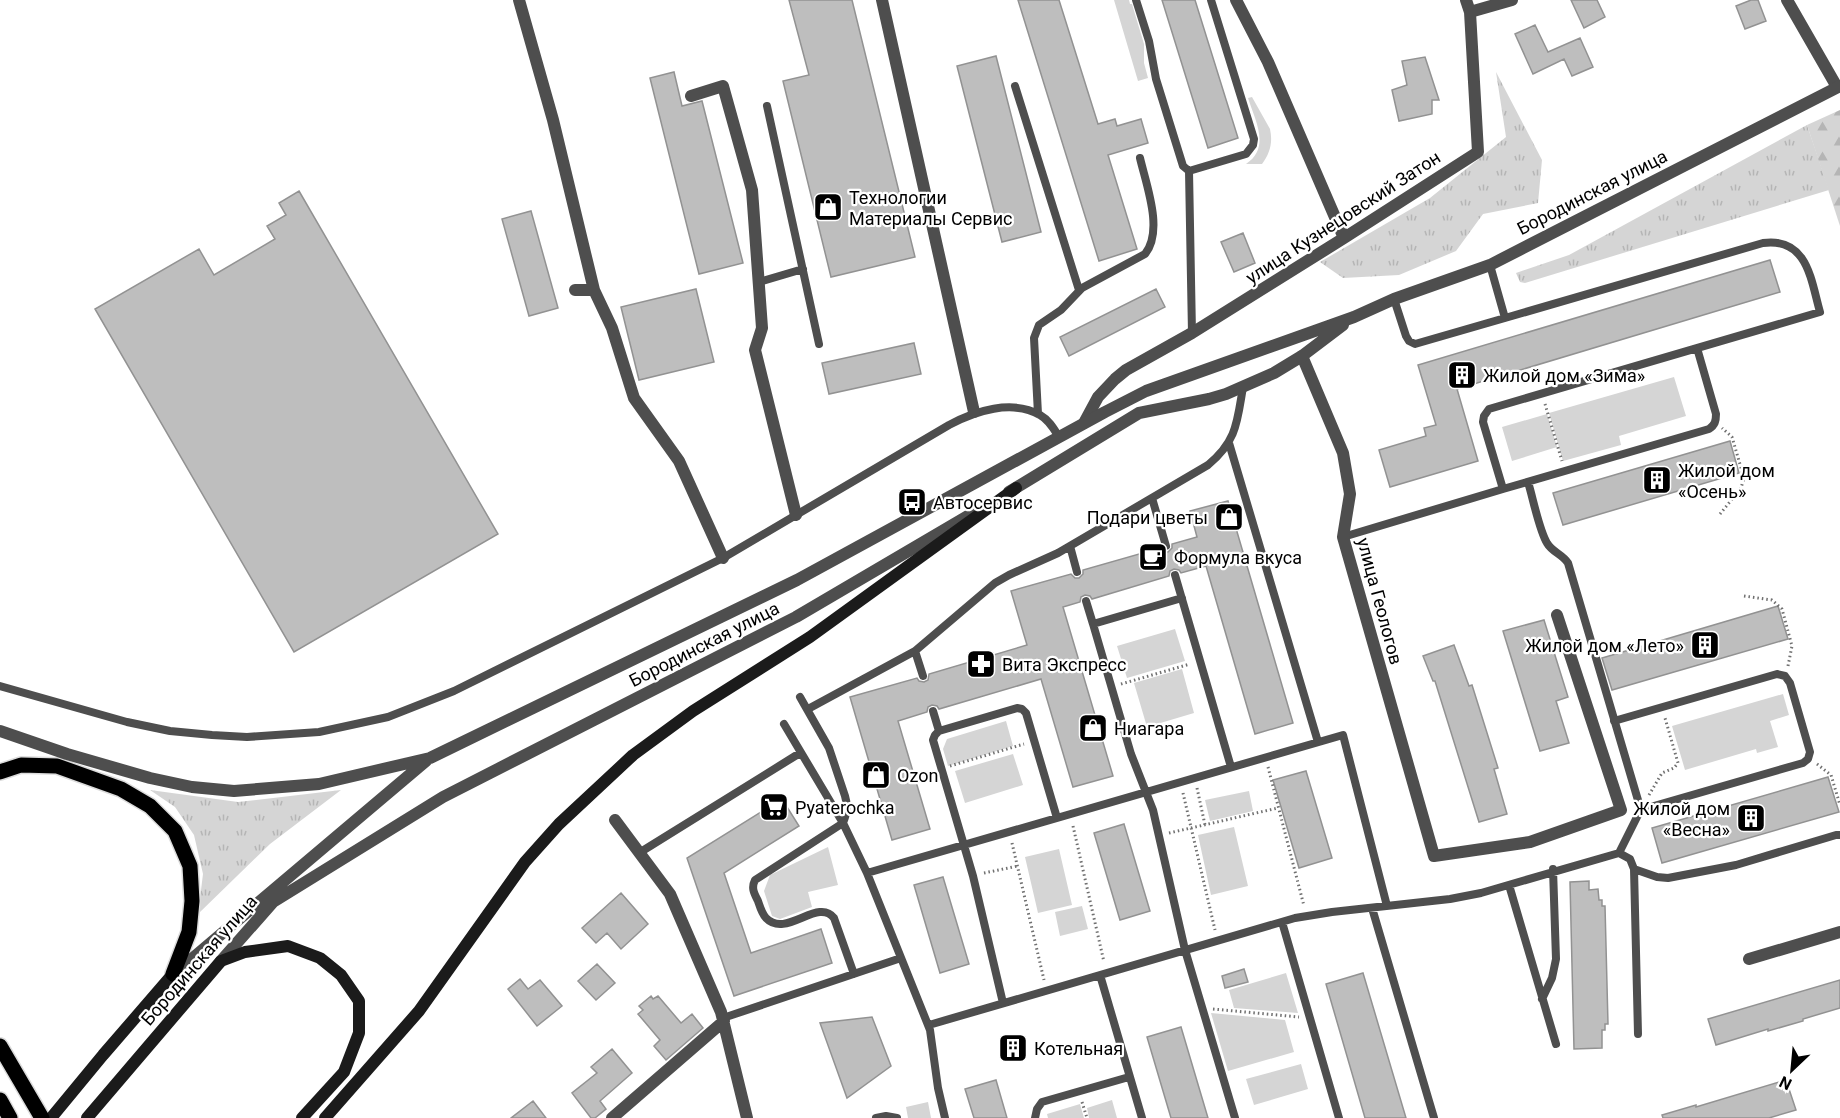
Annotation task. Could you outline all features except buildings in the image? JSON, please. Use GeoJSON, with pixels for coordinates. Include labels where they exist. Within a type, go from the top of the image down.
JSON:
{"type":"FeatureCollection","features":[{"type":"Feature","properties":{"kind":"main road"},"geometry":{"type":"LineString","coordinates":[[325,1118],[419,1011],[525,862],[559,824],[626,762],[693,711],[810,637],[1016,488]]}},
{"type":"Feature","properties":{"kind":"main road"},"geometry":{"type":"LineString","coordinates":[[0,772],[21,765],[57,766],[122,789],[150,806],[175,831],[190,866],[192,901],[189,932],[173,974],[51,1118]]}},
{"type":"Feature","properties":{"kind":"main road"},"geometry":{"type":"LineString","coordinates":[[221,961],[245,952],[288,946],[320,958],[341,975],[359,1001],[359,1033],[344,1071],[302,1118]]}},
{"type":"Feature","properties":{"kind":"main road","name":"Бородинская улица"},"geometry":{"type":"LineString","coordinates":[[87,1118],[221,961]]}},
{"type":"Feature","properties":{"kind":"main road"},"geometry":{"type":"LineString","coordinates":[[0,1046],[42,1118]]}},
{"type":"Feature","properties":{"kind":"main road"},"geometry":{"type":"LineString","coordinates":[[0,1100],[10,1118]]}},
{"type":"Feature","properties":{"kind":"street"},"geometry":{"type":"LineString","coordinates":[[519,0],[553,120],[594,290],[612,328],[634,398],[679,461],[723,558]]}},
{"type":"Feature","properties":{"kind":"street"},"geometry":{"type":"LineString","coordinates":[[882,0],[974,412]]}},
{"type":"Feature","properties":{"kind":"street"},"geometry":{"type":"LineString","coordinates":[[1236,0],[1268,62],[1344,238]]}},
{"type":"Feature","properties":{"kind":"street","name":"улица Кузнецовский Затон"},"geometry":{"type":"LineString","coordinates":[[1084,423],[1098,397],[1126,370],[1192,333],[1478,152],[1468,6],[1512,0]]}},
{"type":"Feature","properties":{"kind":"street"},"geometry":{"type":"LineString","coordinates":[[1787,0],[1839,86]]}},
{"type":"Feature","properties":{"kind":"street"},"geometry":{"type":"LineString","coordinates":[[691,96],[723,86],[752,190],[762,328],[755,350],[796,515]]}},
{"type":"Feature","properties":{"kind":"street","name":"Бородинская улица"},"geometry":{"type":"LineString","coordinates":[[430,758],[797,580],[1146,391],[1354,317],[1394,299],[1490,265],[1839,86]]}},
{"type":"Feature","properties":{"kind":"street"},"geometry":{"type":"LineString","coordinates":[[575,290],[594,290]]}},
{"type":"Feature","properties":{"kind":"street","name":"Бородинская улица"},"geometry":{"type":"LineString","coordinates":[[221,961],[273,902],[443,797],[796,617],[1139,413],[1209,399],[1243,387],[1274,373],[1302,356],[1354,317]]}},
{"type":"Feature","properties":{"kind":"street","name":"улица Геологов"},"geometry":{"type":"LineString","coordinates":[[1302,356],[1343,453],[1350,494],[1343,537],[1434,856],[1530,842],[1621,810],[1557,615]]}},
{"type":"Feature","properties":{"kind":"street"},"geometry":{"type":"LineString","coordinates":[[0,731],[150,778],[192,787],[234,790],[319,784],[430,758]]}},
{"type":"Feature","properties":{"kind":"street"},"geometry":{"type":"LineString","coordinates":[[173,974],[430,758]]}},
{"type":"Feature","properties":{"kind":"street"},"geometry":{"type":"LineString","coordinates":[[615,820],[668,891],[724,1020],[747,1118]]}},
{"type":"Feature","properties":{"kind":"street"},"geometry":{"type":"LineString","coordinates":[[1749,959],[1840,932]]}},
{"type":"Feature","properties":{"kind":"street"},"geometry":{"type":"LineString","coordinates":[[612,1118],[724,1020]]}},
{"type":"Feature","properties":{"kind":"lane"},"geometry":{"type":"LineString","coordinates":[[1136,0],[1149,41],[1156,79],[1183,166],[1189,171],[1192,333]]}},
{"type":"Feature","properties":{"kind":"lane"},"geometry":{"type":"LineString","coordinates":[[1189,171],[1246,154],[1253,145],[1254,139],[1211,0]]}},
{"type":"Feature","properties":{"kind":"lane"},"geometry":{"type":"LineString","coordinates":[[1016,86],[1079,290]]}},
{"type":"Feature","properties":{"kind":"lane"},"geometry":{"type":"LineString","coordinates":[[767,106],[819,344]]}},
{"type":"Feature","properties":{"kind":"lane"},"geometry":{"type":"LineString","coordinates":[[1038,414],[1035,333],[1042,322],[1061,310],[1079,290],[1145,254],[1151,246],[1152,207],[1140,158]]}},
{"type":"Feature","properties":{"kind":"lane"},"geometry":{"type":"LineString","coordinates":[[1394,299],[1406,336],[1415,344],[1763,243],[1783,244],[1799,253],[1805,262],[1820,312],[1489,409],[1483,422],[1503,489]]}},
{"type":"Feature","properties":{"kind":"lane"},"geometry":{"type":"LineString","coordinates":[[1490,265],[1505,318]]}},
{"type":"Feature","properties":{"kind":"lane"},"geometry":{"type":"LineString","coordinates":[[759,282],[802,268]]}},
{"type":"Feature","properties":{"kind":"lane"},"geometry":{"type":"LineString","coordinates":[[1343,537],[1709,429],[1715,423],[1716,414],[1697,348]]}},
{"type":"Feature","properties":{"kind":"lane"},"geometry":{"type":"LineString","coordinates":[[808,709],[915,651],[995,583],[1058,553],[1208,465],[1229,443],[1236,424],[1243,387]]}},
{"type":"Feature","properties":{"kind":"lane"},"geometry":{"type":"LineString","coordinates":[[0,686],[127,722],[170,731],[248,737],[319,732],[388,717],[454,691],[723,558],[974,412],[1008,408],[1027,410],[1038,414],[1053,427],[1059,437]]}},
{"type":"Feature","properties":{"kind":"lane"},"geometry":{"type":"LineString","coordinates":[[1229,443],[1318,742]]}},
{"type":"Feature","properties":{"kind":"lane"},"geometry":{"type":"LineString","coordinates":[[1528,482],[1545,541],[1568,563],[1640,810],[1619,853]]}},
{"type":"Feature","properties":{"kind":"lane"},"geometry":{"type":"LineString","coordinates":[[1152,498],[1166,546]]}},
{"type":"Feature","properties":{"kind":"lane"},"geometry":{"type":"LineString","coordinates":[[1070,546],[1077,572]]}},
{"type":"Feature","properties":{"kind":"lane"},"geometry":{"type":"LineString","coordinates":[[1175,575],[1232,767]]}},
{"type":"Feature","properties":{"kind":"lane"},"geometry":{"type":"LineString","coordinates":[[1093,624],[1182,598]]}},
{"type":"Feature","properties":{"kind":"lane"},"geometry":{"type":"LineString","coordinates":[[1086,601],[1131,754],[1153,810],[1185,950],[1234,1118]]}},
{"type":"Feature","properties":{"kind":"lane"},"geometry":{"type":"LineString","coordinates":[[915,651],[923,676]]}},
{"type":"Feature","properties":{"kind":"lane"},"geometry":{"type":"LineString","coordinates":[[1614,722],[1777,674],[1785,676],[1790,683],[1810,752],[1808,759],[1803,763],[1640,810]]}},
{"type":"Feature","properties":{"kind":"lane"},"geometry":{"type":"LineString","coordinates":[[801,696],[829,748],[845,796],[847,810],[843,823],[758,878],[752,886],[763,914],[772,923],[784,924],[822,911],[830,914],[834,918],[854,974]]}},
{"type":"Feature","properties":{"kind":"lane"},"geometry":{"type":"LineString","coordinates":[[1003,1003],[973,876],[933,740],[935,735],[939,731],[1020,708],[1026,713],[1057,818]]}},
{"type":"Feature","properties":{"kind":"lane"},"geometry":{"type":"LineString","coordinates":[[933,711],[939,731]]}},
{"type":"Feature","properties":{"kind":"lane"},"geometry":{"type":"LineString","coordinates":[[784,724],[843,823],[867,873],[929,1025],[938,1088],[945,1118]]}},
{"type":"Feature","properties":{"kind":"lane"},"geometry":{"type":"LineString","coordinates":[[867,873],[1343,735],[1387,906]]}},
{"type":"Feature","properties":{"kind":"lane"},"geometry":{"type":"LineString","coordinates":[[639,853],[800,753]]}},
{"type":"Feature","properties":{"kind":"lane"},"geometry":{"type":"LineString","coordinates":[[1634,868],[1657,877],[1668,878],[1736,865],[1840,835]]}},
{"type":"Feature","properties":{"kind":"lane"},"geometry":{"type":"LineString","coordinates":[[929,1025],[1282,922],[1307,916],[1450,899],[1509,885],[1554,870],[1619,853],[1630,859],[1634,868],[1638,1034]]}},
{"type":"Feature","properties":{"kind":"lane"},"geometry":{"type":"LineString","coordinates":[[1542,999],[1552,978],[1556,958],[1554,870]]}},
{"type":"Feature","properties":{"kind":"lane"},"geometry":{"type":"LineString","coordinates":[[1509,885],[1556,1044]]}},
{"type":"Feature","properties":{"kind":"lane"},"geometry":{"type":"LineString","coordinates":[[1372,908],[1434,1118]]}},
{"type":"Feature","properties":{"kind":"lane"},"geometry":{"type":"LineString","coordinates":[[1282,922],[1339,1118]]}},
{"type":"Feature","properties":{"kind":"lane"},"geometry":{"type":"LineString","coordinates":[[724,1020],[901,958]]}},
{"type":"Feature","properties":{"kind":"lane"},"geometry":{"type":"LineString","coordinates":[[1103,974],[1129,1077],[1142,1118]]}},
{"type":"Feature","properties":{"kind":"lane"},"geometry":{"type":"LineString","coordinates":[[1035,1118],[1036,1108],[1042,1102],[1129,1077]]}},
{"type":"Feature","properties":{"kind":"lane"},"geometry":{"type":"LineString","coordinates":[[876,1118],[886,1116],[897,1118]]}},
{"type":"Feature","properties":{"kind":"path"},"geometry":{"type":"LineString","coordinates":[[1542,393],[1565,471]]}},
{"type":"Feature","properties":{"kind":"path"},"geometry":{"type":"LineString","coordinates":[[1715,423],[1732,437],[1744,478],[1741,488],[1720,514]]}},
{"type":"Feature","properties":{"kind":"path"},"geometry":{"type":"LineString","coordinates":[[1744,596],[1772,600],[1782,609],[1792,646],[1785,676]]}},
{"type":"Feature","properties":{"kind":"path"},"geometry":{"type":"LineString","coordinates":[[1111,687],[1200,661]]}},
{"type":"Feature","properties":{"kind":"path"},"geometry":{"type":"LineString","coordinates":[[1640,810],[1662,773],[1678,764],[1662,707]]}},
{"type":"Feature","properties":{"kind":"path"},"geometry":{"type":"LineString","coordinates":[[942,769],[1035,741]]}},
{"type":"Feature","properties":{"kind":"path"},"geometry":{"type":"LineString","coordinates":[[1265,757],[1307,916]]}},
{"type":"Feature","properties":{"kind":"path"},"geometry":{"type":"LineString","coordinates":[[1808,759],[1830,775],[1840,805]]}},
{"type":"Feature","properties":{"kind":"path"},"geometry":{"type":"LineString","coordinates":[[1194,778],[1205,825]]}},
{"type":"Feature","properties":{"kind":"path"},"geometry":{"type":"LineString","coordinates":[[1181,782],[1217,941]]}},
{"type":"Feature","properties":{"kind":"path"},"geometry":{"type":"LineString","coordinates":[[1159,835],[1278,808]]}},
{"type":"Feature","properties":{"kind":"path"},"geometry":{"type":"LineString","coordinates":[[1070,814],[1103,974]]}},
{"type":"Feature","properties":{"kind":"path"},"geometry":{"type":"LineString","coordinates":[[1010,832],[1046,990]]}},
{"type":"Feature","properties":{"kind":"path"},"geometry":{"type":"LineString","coordinates":[[973,876],[1018,866]]}},
{"type":"Feature","properties":{"kind":"path"},"geometry":{"type":"LineString","coordinates":[[1202,1008],[1310,1018]]}},
{"type":"Feature","properties":{"kind":"path"},"geometry":{"type":"LineString","coordinates":[[1079,1091],[1087,1118]]}},
{"type":"Feature","properties":{"kind":"green space"},"geometry":{"type":"Polygon","coordinates":[[[1114,0],[1129,0],[1132,4],[1144,44],[1144,63],[1148,78],[1138,81],[1114,0]]]}},
{"type":"Feature","properties":{"kind":"green space"},"geometry":{"type":"Polygon","coordinates":[[[1496,72],[1542,160],[1538,203],[1483,214],[1456,251],[1399,275],[1343,278],[1320,262],[1430,198],[1506,137],[1496,72]]]}},
{"type":"Feature","properties":{"kind":"green space"},"geometry":{"type":"Polygon","coordinates":[[[1252,97],[1271,134],[1270,148],[1262,164],[1246,164],[1254,157],[1259,142],[1257,124],[1248,98],[1252,97]]]}},
{"type":"Feature","properties":{"kind":"green space"},"geometry":{"type":"Polygon","coordinates":[[[1840,110],[1840,226],[1807,125],[1840,110]]]}},
{"type":"Feature","properties":{"kind":"green space"},"geometry":{"type":"Polygon","coordinates":[[[1807,125],[1829,190],[1525,283],[1520,282],[1516,273],[1569,255],[1807,125]]]}},
{"type":"Feature","properties":{"kind":"green space"},"geometry":{"type":"Polygon","coordinates":[[[1674,377],[1686,416],[1619,436],[1621,445],[1563,461],[1549,413],[1674,377]]]}},
{"type":"Feature","properties":{"kind":"green space"},"geometry":{"type":"Polygon","coordinates":[[[1547,414],[1557,447],[1512,461],[1502,427],[1547,414]]]}},
{"type":"Feature","properties":{"kind":"green space"},"geometry":{"type":"Polygon","coordinates":[[[1175,629],[1185,661],[1127,678],[1117,646],[1175,629]]]}},
{"type":"Feature","properties":{"kind":"green space"},"geometry":{"type":"Polygon","coordinates":[[[1182,669],[1194,713],[1147,727],[1134,683],[1182,669]]]}},
{"type":"Feature","properties":{"kind":"green space"},"geometry":{"type":"Polygon","coordinates":[[[1783,694],[1789,715],[1770,721],[1778,747],[1757,753],[1756,749],[1685,770],[1672,726],[1783,694]]]}},
{"type":"Feature","properties":{"kind":"green space"},"geometry":{"type":"Polygon","coordinates":[[[1006,721],[1013,746],[948,766],[943,749],[947,739],[1006,721]]]}},
{"type":"Feature","properties":{"kind":"green space"},"geometry":{"type":"Polygon","coordinates":[[[1013,754],[1023,785],[965,803],[955,771],[1013,754]]]}},
{"type":"Feature","properties":{"kind":"green space"},"geometry":{"type":"Polygon","coordinates":[[[150,790],[238,802],[341,790],[270,844],[198,914],[203,874],[194,835],[175,807],[150,790]]]}},
{"type":"Feature","properties":{"kind":"green space"},"geometry":{"type":"Polygon","coordinates":[[[1249,791],[1253,811],[1210,821],[1205,800],[1249,791]]]}},
{"type":"Feature","properties":{"kind":"green space"},"geometry":{"type":"Polygon","coordinates":[[[1234,827],[1248,886],[1211,895],[1198,835],[1234,827]]]}},
{"type":"Feature","properties":{"kind":"green space"},"geometry":{"type":"Polygon","coordinates":[[[828,847],[838,885],[808,892],[812,907],[780,919],[772,916],[764,891],[770,875],[828,847]]]}},
{"type":"Feature","properties":{"kind":"green space"},"geometry":{"type":"Polygon","coordinates":[[[1059,849],[1072,905],[1038,913],[1025,857],[1059,849]]]}},
{"type":"Feature","properties":{"kind":"green space"},"geometry":{"type":"Polygon","coordinates":[[[1082,906],[1088,929],[1060,936],[1055,912],[1082,906]]]}},
{"type":"Feature","properties":{"kind":"green space"},"geometry":{"type":"Polygon","coordinates":[[[1286,973],[1298,1013],[1234,1008],[1229,990],[1286,973]]]}},
{"type":"Feature","properties":{"kind":"green space"},"geometry":{"type":"Polygon","coordinates":[[[1211,1013],[1285,1020],[1294,1052],[1228,1071],[1211,1013]]]}},
{"type":"Feature","properties":{"kind":"green space"},"geometry":{"type":"Polygon","coordinates":[[[1301,1064],[1308,1089],[1254,1105],[1246,1079],[1301,1064]]]}},
{"type":"Feature","properties":{"kind":"green space"},"geometry":{"type":"Polygon","coordinates":[[[1112,1100],[1117,1118],[1089,1118],[1087,1108],[1112,1100]]]}},
{"type":"Feature","properties":{"kind":"green space"},"geometry":{"type":"Polygon","coordinates":[[[928,1102],[931,1118],[908,1118],[906,1107],[928,1102]]]}},
{"type":"Feature","properties":{"kind":"green space"},"geometry":{"type":"Polygon","coordinates":[[[1080,1104],[1084,1118],[1048,1118],[1047,1114],[1080,1104]]]}},
{"type":"Feature","properties":{"kind":"place","name":"Технологии Материалы Сервис"},"geometry":{"type":"Point","coordinates":[828,207]}},
{"type":"Feature","properties":{"kind":"place","name":"Жилой дом «Зима»"},"geometry":{"type":"Point","coordinates":[1462,375]}},
{"type":"Feature","properties":{"kind":"place","name":"Жилой дом «Осень»"},"geometry":{"type":"Point","coordinates":[1657,480]}},
{"type":"Feature","properties":{"kind":"place","name":"Автосервис"},"geometry":{"type":"Point","coordinates":[912,502]}},
{"type":"Feature","properties":{"kind":"place","name":"Подари цветы"},"geometry":{"type":"Point","coordinates":[1229,517]}},
{"type":"Feature","properties":{"kind":"place","name":"Формула вкуса"},"geometry":{"type":"Point","coordinates":[1153,557]}},
{"type":"Feature","properties":{"kind":"place","name":"Жилой дом «Лето»"},"geometry":{"type":"Point","coordinates":[1705,645]}},
{"type":"Feature","properties":{"kind":"place","name":"Вита Экспресс"},"geometry":{"type":"Point","coordinates":[981,664]}},
{"type":"Feature","properties":{"kind":"place","name":"Ниагара"},"geometry":{"type":"Point","coordinates":[1093,728]}},
{"type":"Feature","properties":{"kind":"place","name":"Ozon"},"geometry":{"type":"Point","coordinates":[876,775]}},
{"type":"Feature","properties":{"kind":"place","name":"Pyaterochka"},"geometry":{"type":"Point","coordinates":[774,807]}},
{"type":"Feature","properties":{"kind":"place","name":"Жилой дом «Весна»"},"geometry":{"type":"Point","coordinates":[1751,818]}},
{"type":"Feature","properties":{"kind":"place","name":"Котельная"},"geometry":{"type":"Point","coordinates":[1013,1048]}}]}
